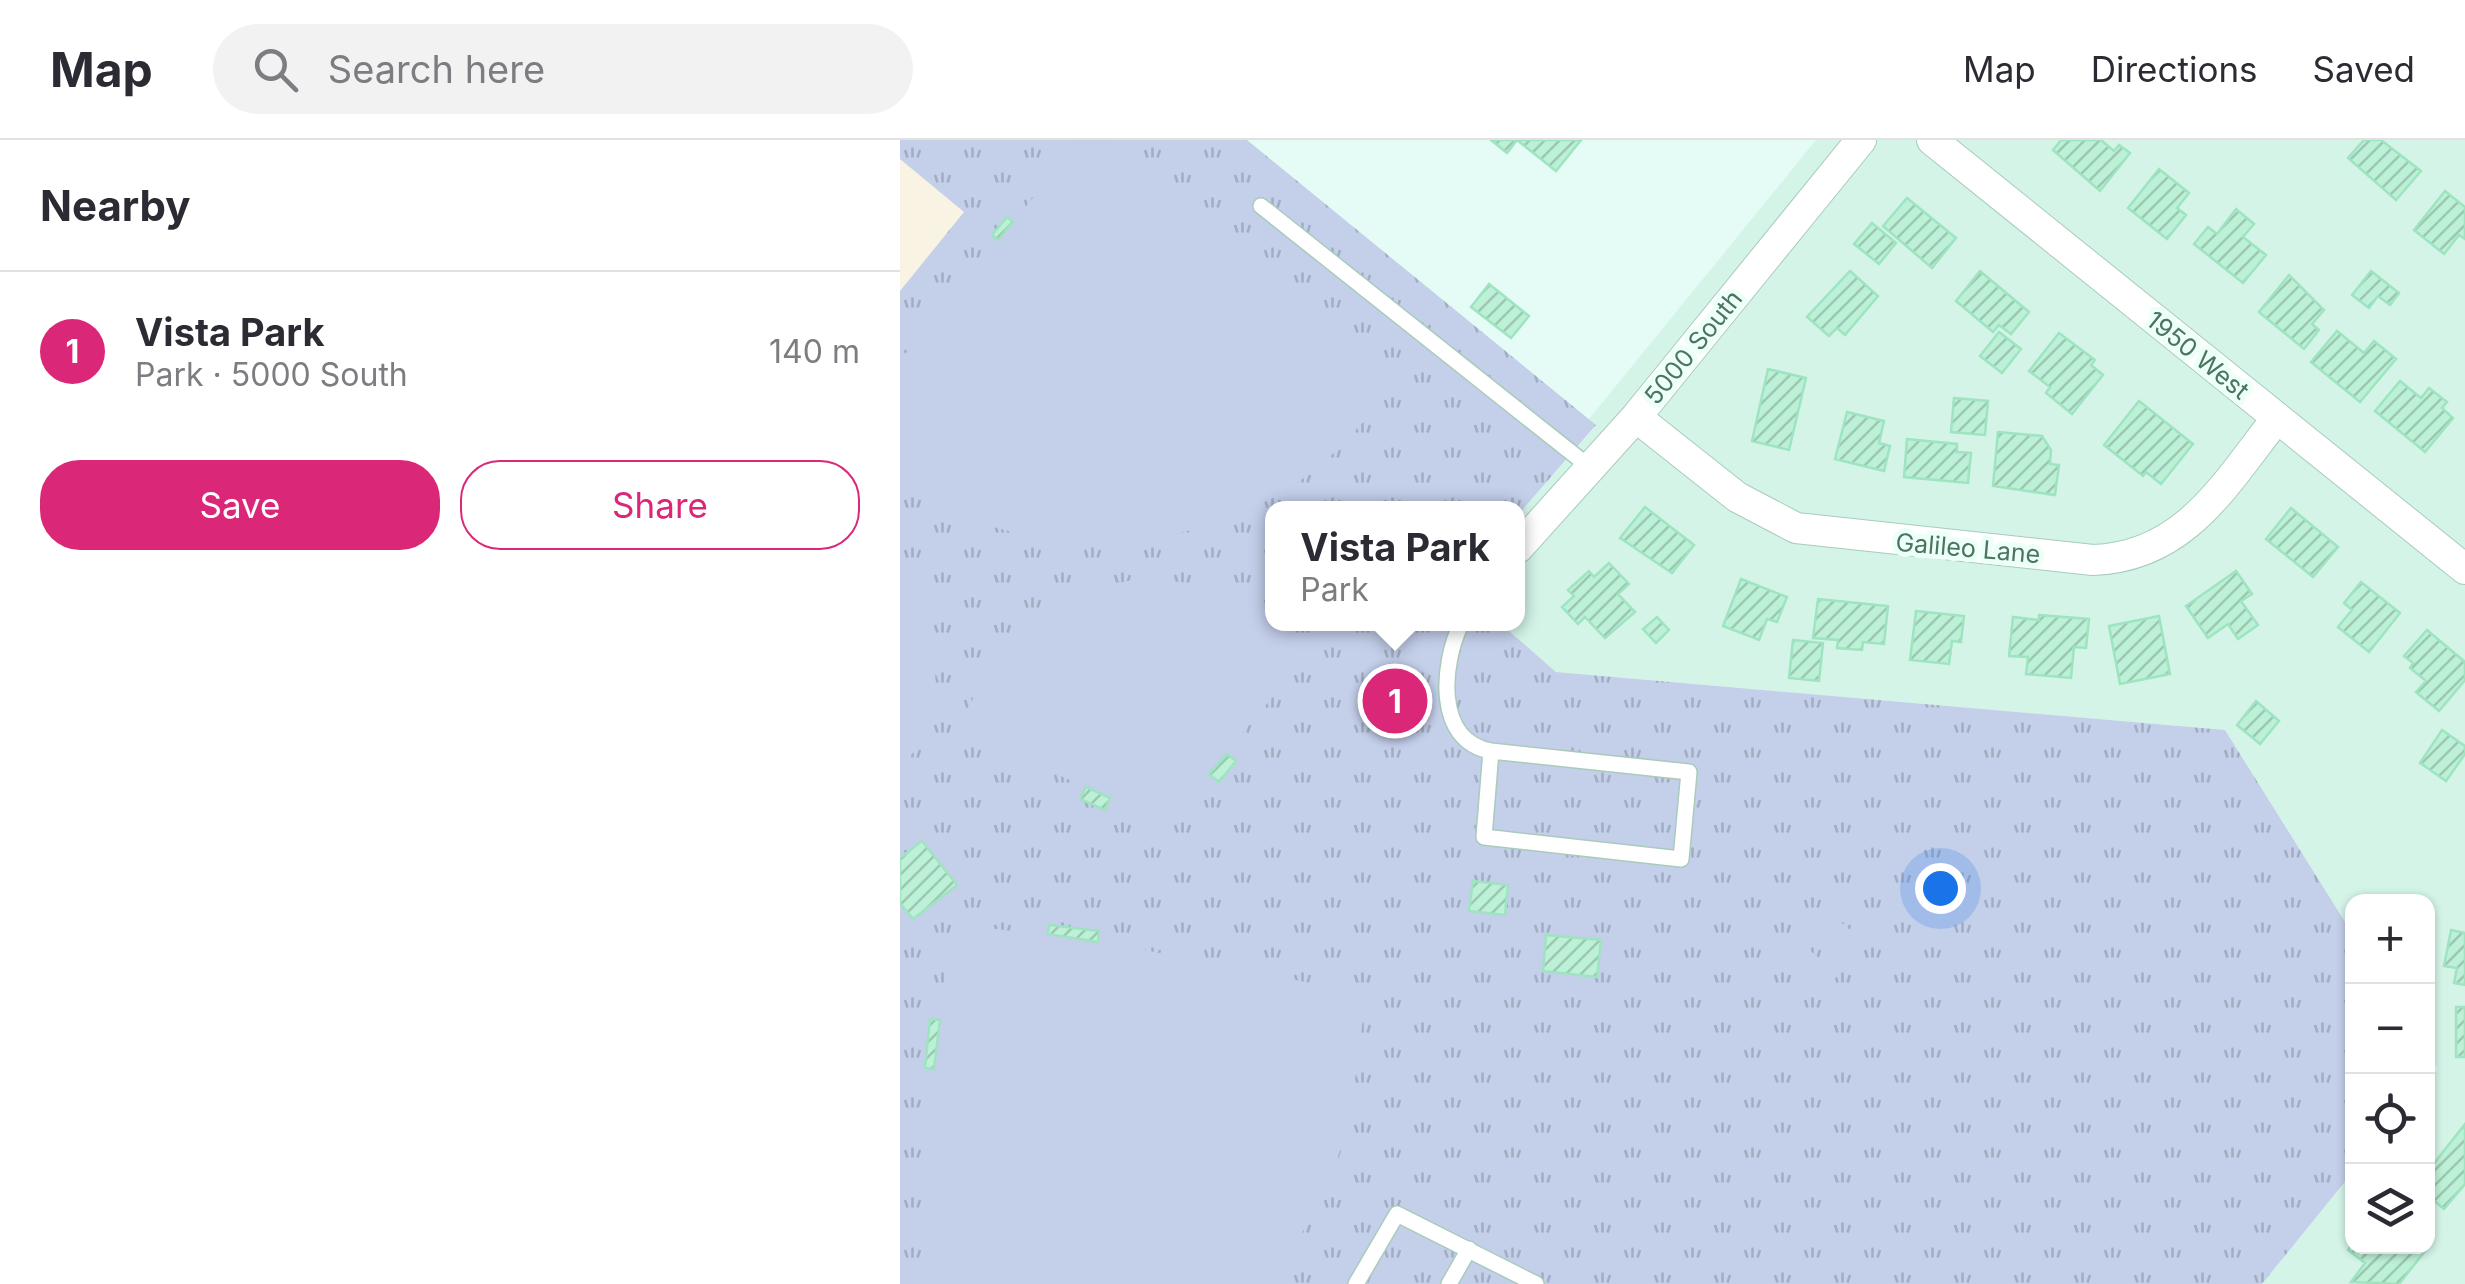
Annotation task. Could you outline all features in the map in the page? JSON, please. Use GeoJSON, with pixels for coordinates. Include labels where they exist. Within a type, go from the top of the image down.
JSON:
{"type":"FeatureCollection","features":[{"type":"Feature","properties":{"kind":"street","name":"5000 South"},"geometry":{"type":"LineString","coordinates":[[1525,541],[1636,417],[1861,140]]}},
{"type":"Feature","properties":{"kind":"street","name":"1950 West"},"geometry":{"type":"LineString","coordinates":[[1932,140],[2465,569]]}},
{"type":"Feature","properties":{"kind":"street","name":"Galileo Lane"},"geometry":{"type":"LineString","coordinates":[[1636,417],[1737,497],[1796,528],[2093,560],[2149,551],[2179,534],[2277,418]]}},
{"type":"Feature","properties":{"kind":"lane"},"geometry":{"type":"LineString","coordinates":[[1261,206],[1592,469]]}},
{"type":"Feature","properties":{"kind":"lane"},"geometry":{"type":"LineString","coordinates":[[1459,631],[1448,668],[1449,709],[1468,742],[1491,752],[1689,772],[1681,859],[1484,837],[1491,752]]}},
{"type":"Feature","properties":{"kind":"lane"},"geometry":{"type":"LineString","coordinates":[[1356,1284],[1397,1214],[1536,1284]]}},
{"type":"Feature","properties":{"kind":"lane"},"geometry":{"type":"LineString","coordinates":[[1450,1284],[1469,1248]]}},
{"type":"Feature","properties":{"kind":"shaded area"},"geometry":{"type":"Polygon","coordinates":[[[1816,140],[2465,140],[2465,1284],[2262,1284],[2345,1182],[2345,1254],[2435,1254],[2435,894],[2345,894],[2345,922],[2225,730],[1556,672],[1509,631],[1525,631],[1525,507],[1596,426],[1589,419],[1816,140]]]}},
{"type":"Feature","properties":{"kind":"shaded area"},"geometry":{"type":"Polygon","coordinates":[[[900,159],[964,212],[900,291],[900,159]]]}},
{"type":"Feature","properties":{"kind":"green space"},"geometry":{"type":"Polygon","coordinates":[[[900,140],[1247,140],[1596,425],[1525,507],[1525,501],[1265,501],[1265,631],[1509,631],[1556,672],[2225,730],[2345,922],[2345,1182],[2262,1284],[900,1284],[900,291],[964,212],[900,159],[900,140]]]}},
{"type":"Feature","properties":{"kind":"green space"},"geometry":{"type":"Polygon","coordinates":[[[1102,140],[1396,383],[1329,457],[1272,498],[1221,521],[1168,535],[1112,541],[1057,539],[1002,529],[949,512],[900,488],[900,360],[1077,144],[1102,140]]]}},
{"type":"Feature","properties":{"kind":"green space"},"geometry":{"type":"Polygon","coordinates":[[[900,554],[926,618],[935,693],[926,737],[900,766],[900,554]]]}},
{"type":"Feature","properties":{"kind":"green space"},"geometry":{"type":"Polygon","coordinates":[[[1132,580],[1188,583],[1222,590],[1265,609],[1265,631],[1294,631],[1313,648],[1183,805],[1147,814],[958,731],[972,700],[1004,650],[1046,614],[1099,589],[1132,580]]]}},
{"type":"Feature","properties":{"kind":"green space"},"geometry":{"type":"Polygon","coordinates":[[[1823,908],[1864,941],[1850,959],[1808,926],[1823,908]]]}},
{"type":"Feature","properties":{"kind":"green space"},"geometry":{"type":"Polygon","coordinates":[[[981,927],[1109,943],[1366,994],[1349,1114],[1328,1183],[1312,1217],[1261,1284],[923,1284],[933,1081],[950,951],[981,927]]]}},
{"type":"Feature","properties":{"kind":"green space"},"geometry":{"type":"Polygon","coordinates":[[[1797,940],[1839,974],[1824,992],[1783,958],[1797,940]]]}},
{"type":"Feature","properties":{"kind":"building"},"geometry":{"type":"Polygon","coordinates":[[[1491,140],[1517,140],[1507,153],[1491,140]]]}},
{"type":"Feature","properties":{"kind":"building"},"geometry":{"type":"Polygon","coordinates":[[[1517,140],[1581,140],[1556,171],[1517,140]]]}},
{"type":"Feature","properties":{"kind":"building"},"geometry":{"type":"Polygon","coordinates":[[[2061,140],[2101,140],[2114,151],[2119,145],[2130,153],[2100,191],[2053,150],[2061,140]]]}},
{"type":"Feature","properties":{"kind":"building"},"geometry":{"type":"Polygon","coordinates":[[[2364,140],[2381,140],[2421,171],[2396,200],[2348,158],[2364,140]]]}},
{"type":"Feature","properties":{"kind":"building"},"geometry":{"type":"Polygon","coordinates":[[[2159,169],[2189,193],[2177,208],[2186,215],[2167,239],[2128,208],[2159,169]]]}},
{"type":"Feature","properties":{"kind":"building"},"geometry":{"type":"Polygon","coordinates":[[[2445,191],[2465,207],[2465,239],[2459,235],[2444,254],[2414,230],[2445,191]]]}},
{"type":"Feature","properties":{"kind":"building"},"geometry":{"type":"Polygon","coordinates":[[[1907,198],[1956,238],[1932,268],[1883,226],[1907,198]]]}},
{"type":"Feature","properties":{"kind":"building"},"geometry":{"type":"Polygon","coordinates":[[[2236,209],[2254,224],[2243,237],[2266,255],[2243,283],[2194,244],[2208,227],[2217,234],[2236,209]]]}},
{"type":"Feature","properties":{"kind":"building"},"geometry":{"type":"Polygon","coordinates":[[[1007,217],[1013,222],[998,240],[992,235],[1007,217]]]}},
{"type":"Feature","properties":{"kind":"building"},"geometry":{"type":"Polygon","coordinates":[[[1872,223],[1896,243],[1879,264],[1854,244],[1872,223]]]}},
{"type":"Feature","properties":{"kind":"building"},"geometry":{"type":"Polygon","coordinates":[[[1850,271],[1878,296],[1845,335],[1837,328],[1829,336],[1807,317],[1850,271]]]}},
{"type":"Feature","properties":{"kind":"building"},"geometry":{"type":"Polygon","coordinates":[[[1980,271],[2029,312],[2011,334],[1999,325],[1993,332],[1956,301],[1980,271]]]}},
{"type":"Feature","properties":{"kind":"building"},"geometry":{"type":"Polygon","coordinates":[[[2371,271],[2399,293],[2390,305],[2378,296],[2369,308],[2352,295],[2371,271]]]}},
{"type":"Feature","properties":{"kind":"building"},"geometry":{"type":"Polygon","coordinates":[[[2289,275],[2324,310],[2312,324],[2319,330],[2304,349],[2259,312],[2289,275]]]}},
{"type":"Feature","properties":{"kind":"building"},"geometry":{"type":"Polygon","coordinates":[[[1489,284],[1529,316],[1511,338],[1471,307],[1489,284]]]}},
{"type":"Feature","properties":{"kind":"building"},"geometry":{"type":"Polygon","coordinates":[[[2337,331],[2364,353],[2374,341],[2396,359],[2360,402],[2311,362],[2337,331]]]}},
{"type":"Feature","properties":{"kind":"building"},"geometry":{"type":"Polygon","coordinates":[[[1999,332],[2021,349],[2002,373],[1980,356],[1999,332]]]}},
{"type":"Feature","properties":{"kind":"building"},"geometry":{"type":"Polygon","coordinates":[[[2059,333],[2095,360],[2091,365],[2103,375],[2072,414],[2046,393],[2050,387],[2029,371],[2059,333]]]}},
{"type":"Feature","properties":{"kind":"building"},"geometry":{"type":"Polygon","coordinates":[[[1768,369],[1806,378],[1789,450],[1752,441],[1768,369]]]}},
{"type":"Feature","properties":{"kind":"building"},"geometry":{"type":"Polygon","coordinates":[[[2400,381],[2421,398],[2429,388],[2447,402],[2442,408],[2453,418],[2425,452],[2375,411],[2400,381]]]}},
{"type":"Feature","properties":{"kind":"building"},"geometry":{"type":"Polygon","coordinates":[[[1954,398],[1988,401],[1985,435],[1951,432],[1954,398]]]}},
{"type":"Feature","properties":{"kind":"building"},"geometry":{"type":"Polygon","coordinates":[[[2139,401],[2193,444],[2161,484],[2146,472],[2143,476],[2104,445],[2139,401]]]}},
{"type":"Feature","properties":{"kind":"building"},"geometry":{"type":"Polygon","coordinates":[[[1847,412],[1884,421],[1879,443],[1890,446],[1884,471],[1835,459],[1847,412]]]}},
{"type":"Feature","properties":{"kind":"building"},"geometry":{"type":"Polygon","coordinates":[[[1998,432],[2042,436],[2051,450],[2050,464],[2059,465],[2055,495],[1993,486],[1998,432]]]}},
{"type":"Feature","properties":{"kind":"building"},"geometry":{"type":"Polygon","coordinates":[[[1907,439],[1957,444],[1957,452],[1971,453],[1968,483],[1904,477],[1907,439]]]}},
{"type":"Feature","properties":{"kind":"building"},"geometry":{"type":"Polygon","coordinates":[[[1645,507],[1694,545],[1672,573],[1620,538],[1645,507]]]}},
{"type":"Feature","properties":{"kind":"building"},"geometry":{"type":"Polygon","coordinates":[[[2291,508],[2338,547],[2313,577],[2266,539],[2291,508]]]}},
{"type":"Feature","properties":{"kind":"building"},"geometry":{"type":"Polygon","coordinates":[[[1609,563],[1629,584],[1618,594],[1635,612],[1605,638],[1585,617],[1578,624],[1562,607],[1574,596],[1568,590],[1589,571],[1594,577],[1609,563]]]}},
{"type":"Feature","properties":{"kind":"building"},"geometry":{"type":"Polygon","coordinates":[[[2236,571],[2252,594],[2241,601],[2258,625],[2238,639],[2228,624],[2208,638],[2186,606],[2236,571]]]}},
{"type":"Feature","properties":{"kind":"building"},"geometry":{"type":"Polygon","coordinates":[[[1741,579],[1787,597],[1777,622],[1767,619],[1759,640],[1723,626],[1741,579]]]}},
{"type":"Feature","properties":{"kind":"building"},"geometry":{"type":"Polygon","coordinates":[[[2361,582],[2400,613],[2369,652],[2338,627],[2352,610],[2344,603],[2361,582]]]}},
{"type":"Feature","properties":{"kind":"building"},"geometry":{"type":"Polygon","coordinates":[[[1818,599],[1888,606],[1884,644],[1863,642],[1862,650],[1837,648],[1838,640],[1813,638],[1818,599]]]}},
{"type":"Feature","properties":{"kind":"building"},"geometry":{"type":"Polygon","coordinates":[[[1916,611],[1964,616],[1961,642],[1952,641],[1949,664],[1910,660],[1916,611]]]}},
{"type":"Feature","properties":{"kind":"building"},"geometry":{"type":"Polygon","coordinates":[[[2039,615],[2089,619],[2086,648],[2074,647],[2071,678],[2026,674],[2028,657],[2009,656],[2013,617],[2039,620],[2039,615]]]}},
{"type":"Feature","properties":{"kind":"building"},"geometry":{"type":"Polygon","coordinates":[[[2159,616],[2170,674],[2120,684],[2109,626],[2159,616]]]}},
{"type":"Feature","properties":{"kind":"building"},"geometry":{"type":"Polygon","coordinates":[[[1657,617],[1669,630],[1656,643],[1643,629],[1657,617]]]}},
{"type":"Feature","properties":{"kind":"building"},"geometry":{"type":"Polygon","coordinates":[[[2427,630],[2465,662],[2465,680],[2439,711],[2416,692],[2426,681],[2410,668],[2413,663],[2404,656],[2427,630]]]}},
{"type":"Feature","properties":{"kind":"building"},"geometry":{"type":"Polygon","coordinates":[[[1793,640],[1823,643],[1819,681],[1789,678],[1793,640]]]}},
{"type":"Feature","properties":{"kind":"building"},"geometry":{"type":"Polygon","coordinates":[[[2256,701],[2279,721],[2260,744],[2237,725],[2256,701]]]}},
{"type":"Feature","properties":{"kind":"building"},"geometry":{"type":"Polygon","coordinates":[[[2442,730],[2465,746],[2465,754],[2446,781],[2420,763],[2442,730]]]}},
{"type":"Feature","properties":{"kind":"building"},"geometry":{"type":"Polygon","coordinates":[[[1227,754],[1236,761],[1219,782],[1209,774],[1227,754]]]}},
{"type":"Feature","properties":{"kind":"building"},"geometry":{"type":"Polygon","coordinates":[[[1086,787],[1110,798],[1105,810],[1080,799],[1086,787]]]}},
{"type":"Feature","properties":{"kind":"building"},"geometry":{"type":"Polygon","coordinates":[[[922,841],[957,885],[913,919],[900,903],[900,858],[922,841]]]}},
{"type":"Feature","properties":{"kind":"building"},"geometry":{"type":"Polygon","coordinates":[[[1473,881],[1508,885],[1505,915],[1469,911],[1473,881]]]}},
{"type":"Feature","properties":{"kind":"building"},"geometry":{"type":"Polygon","coordinates":[[[1049,925],[1099,931],[1098,942],[1048,934],[1049,925]]]}},
{"type":"Feature","properties":{"kind":"building"},"geometry":{"type":"Polygon","coordinates":[[[2451,930],[2465,933],[2465,985],[2454,983],[2457,968],[2444,966],[2451,930]]]}},
{"type":"Feature","properties":{"kind":"building"},"geometry":{"type":"Polygon","coordinates":[[[1546,935],[1601,940],[1597,977],[1543,971],[1546,935]]]}},
{"type":"Feature","properties":{"kind":"building"},"geometry":{"type":"Polygon","coordinates":[[[2456,1007],[2465,1007],[2465,1057],[2456,1057],[2456,1007]]]}},
{"type":"Feature","properties":{"kind":"building"},"geometry":{"type":"Polygon","coordinates":[[[930,1019],[940,1020],[934,1069],[925,1068],[930,1019]]]}},
{"type":"Feature","properties":{"kind":"building"},"geometry":{"type":"Polygon","coordinates":[[[2465,1124],[2465,1184],[2444,1209],[2435,1202],[2435,1162],[2465,1124]]]}},
{"type":"Feature","properties":{"kind":"building"},"geometry":{"type":"Polygon","coordinates":[[[2353,1254],[2423,1254],[2399,1284],[2351,1282],[2365,1263],[2353,1254]]]}},
{"type":"Feature","properties":{"kind":"place","name":"Vista Park"},"geometry":{"type":"Point","coordinates":[1395,701]}}]}
